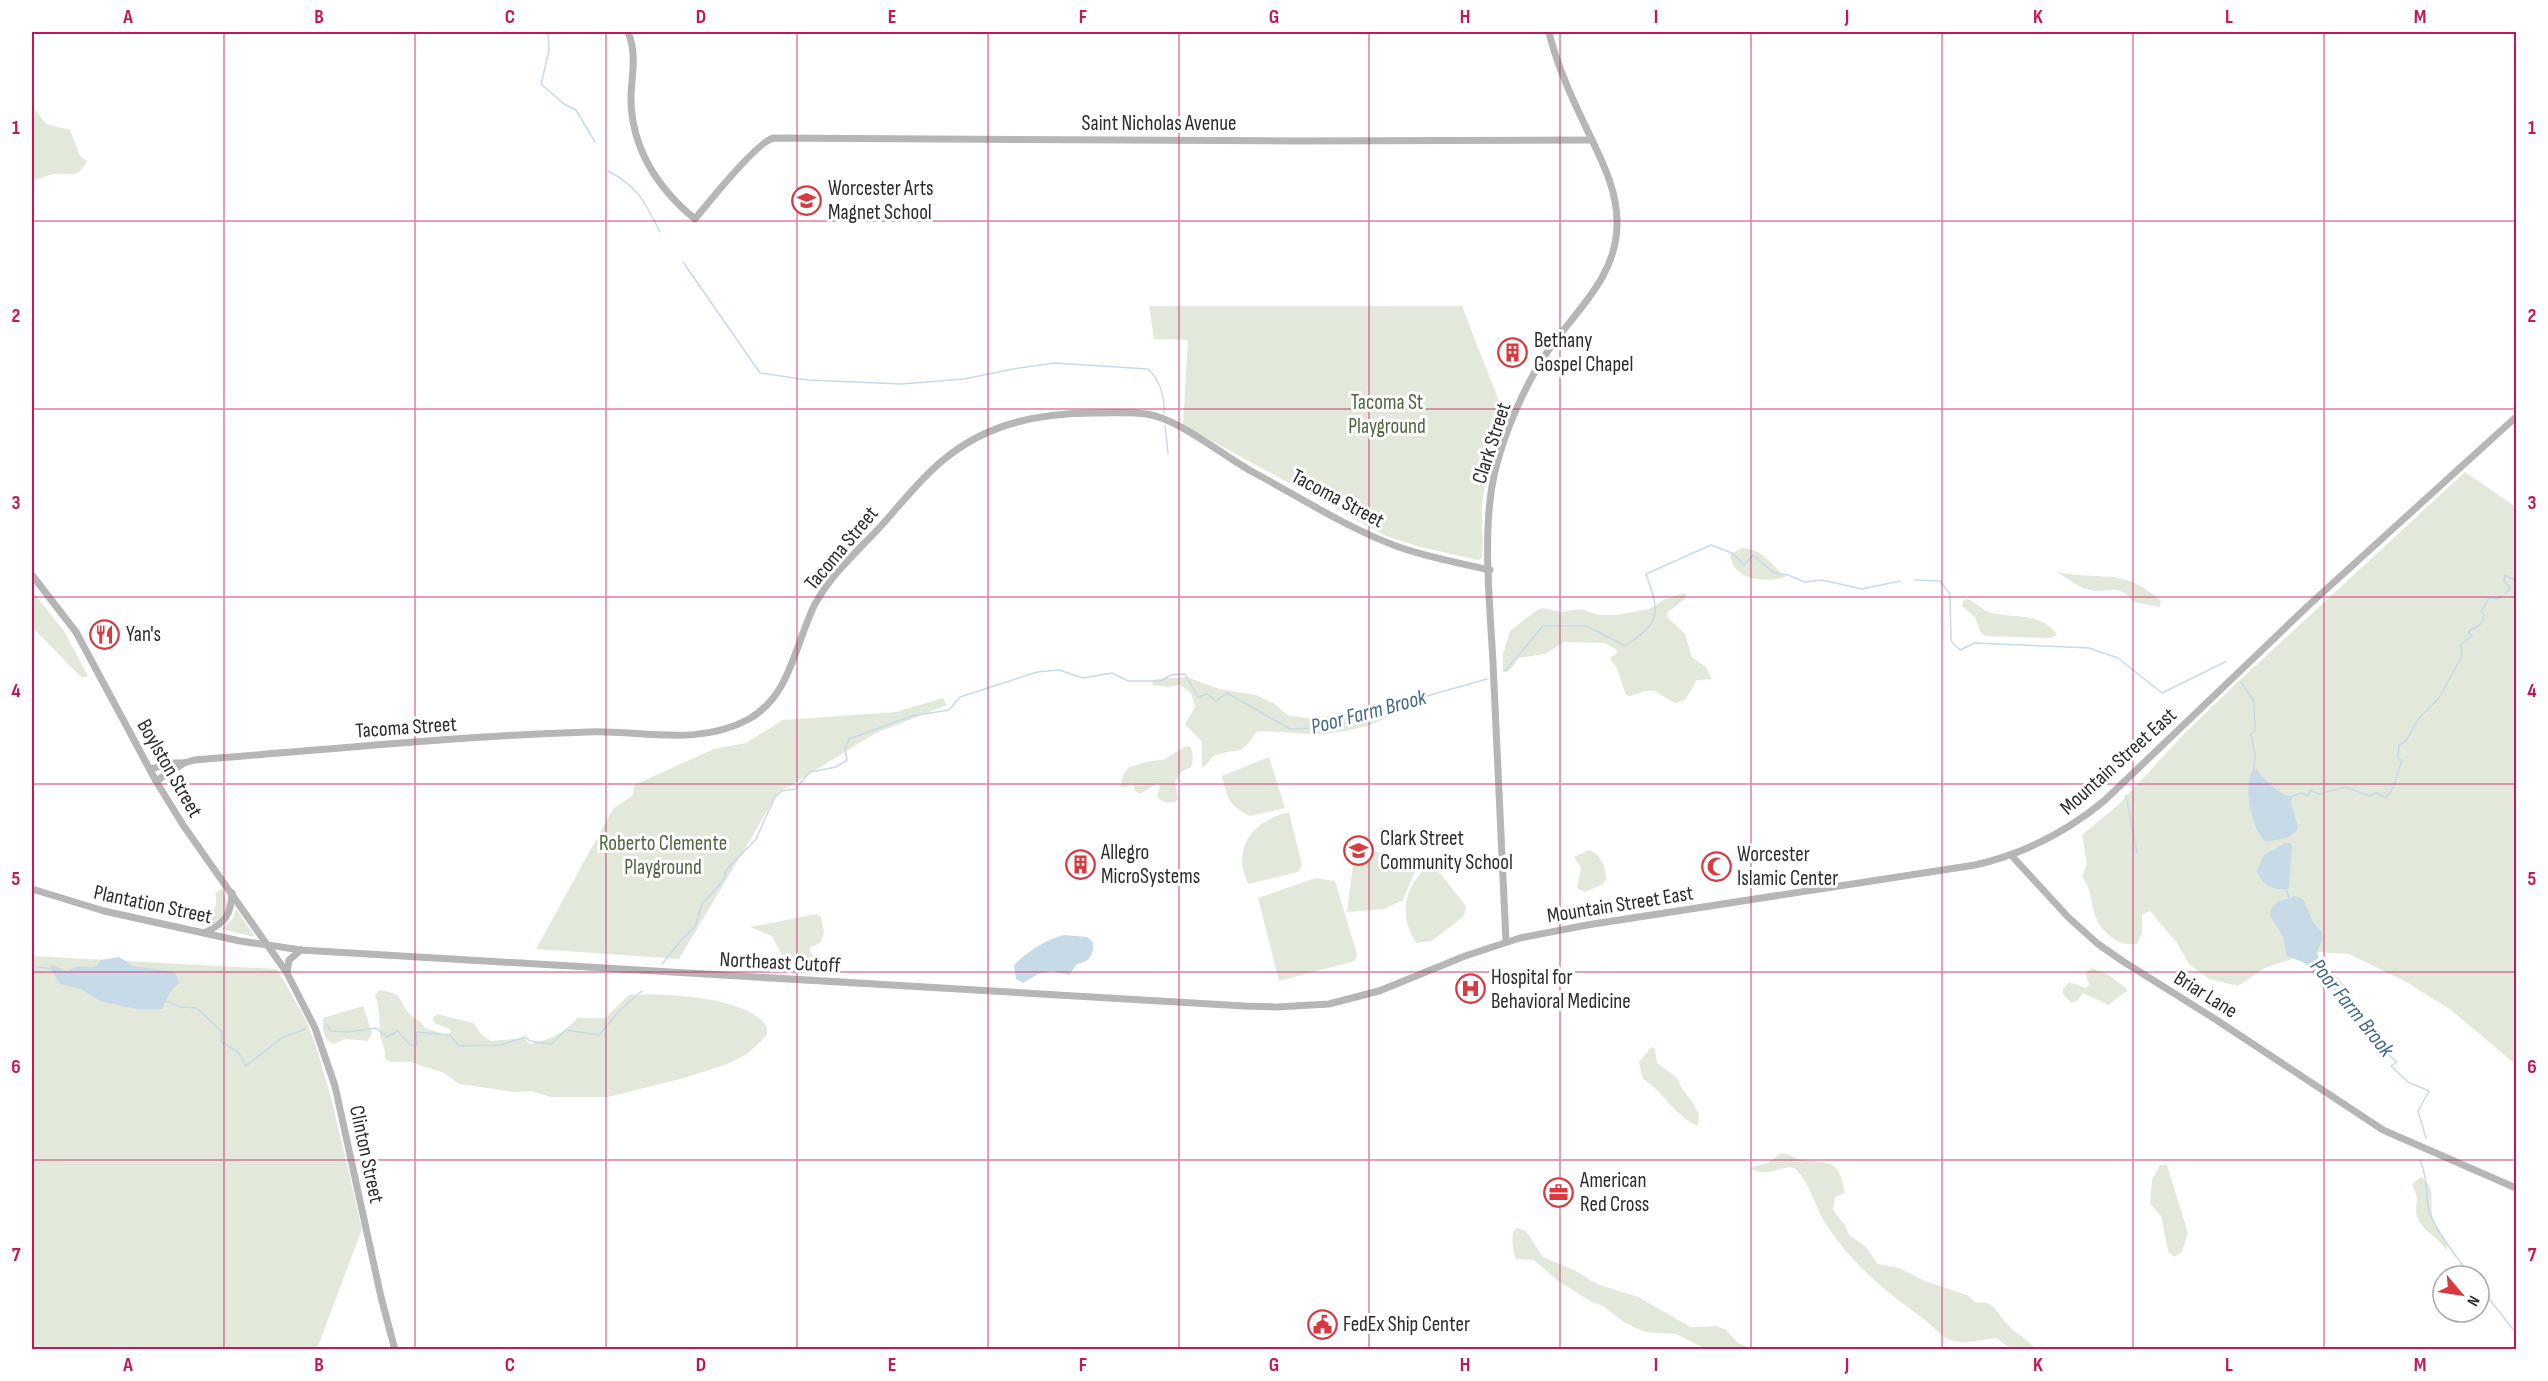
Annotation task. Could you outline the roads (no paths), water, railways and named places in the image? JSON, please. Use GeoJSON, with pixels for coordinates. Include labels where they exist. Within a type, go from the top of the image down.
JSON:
{"type":"FeatureCollection","features":[{"type":"Feature","properties":{"kind":"main road","name":"Saint Nicholas Avenue"},"geometry":{"type":"LineString","coordinates":[[628,32],[634,53],[631,99],[633,118],[641,150],[661,186],[694,219],[763,142],[774,138],[1592,140]]}},
{"type":"Feature","properties":{"kind":"main road","name":"Clark Street"},"geometry":{"type":"LineString","coordinates":[[1506,942],[1490,570],[1490,499],[1498,460],[1542,359],[1600,284],[1616,246],[1616,203],[1604,165],[1563,80],[1549,32]]}},
{"type":"Feature","properties":{"kind":"main road","name":"Tacoma Street"},"geometry":{"type":"LineString","coordinates":[[156,781],[194,760],[338,748],[591,732],[688,736],[716,731],[748,720],[774,698],[782,685],[809,618],[828,583],[930,471],[972,439],[1012,422],[1035,417],[1068,412],[1154,416],[1175,425],[1243,466],[1369,534],[1412,551],[1490,570]]}},
{"type":"Feature","properties":{"kind":"main road","name":"Mountain Street East"},"geometry":{"type":"LineString","coordinates":[[1290,1007],[1329,1004],[1361,997],[1506,942],[1587,925],[1945,870],[2011,855],[2065,830],[2104,801],[2310,604],[2517,417]]}},
{"type":"Feature","properties":{"kind":"main road","name":"Boylston Street"},"geometry":{"type":"LineString","coordinates":[[32,575],[76,632],[156,781],[183,825],[286,973]]}},
{"type":"Feature","properties":{"kind":"main road","name":"Tacoma Street"},"geometry":{"type":"LineString","coordinates":[[151,769],[171,763],[184,764]]}},
{"type":"Feature","properties":{"kind":"main road","name":"Briar Lane"},"geometry":{"type":"LineString","coordinates":[[2011,855],[2064,913],[2098,944],[2265,1051],[2362,1117],[2400,1138],[2517,1188]]}},
{"type":"Feature","properties":{"kind":"main road","name":"Plantation Street"},"geometry":{"type":"LineString","coordinates":[[32,889],[84,906],[268,945]]}},
{"type":"Feature","properties":{"kind":"main road"},"geometry":{"type":"LineString","coordinates":[[206,932],[222,924],[228,917],[232,893]]}},
{"type":"Feature","properties":{"kind":"main road","name":"Northeast Cutoff"},"geometry":{"type":"LineString","coordinates":[[268,945],[301,950],[1290,1007]]}},
{"type":"Feature","properties":{"kind":"main road"},"geometry":{"type":"LineString","coordinates":[[286,973],[290,960],[301,950]]}},
{"type":"Feature","properties":{"kind":"main road","name":"Clinton Street"},"geometry":{"type":"LineString","coordinates":[[286,973],[315,1028],[335,1086],[381,1297],[395,1350]]}},
{"type":"Feature","properties":{"kind":"water"},"geometry":{"type":"Polygon","coordinates":[[[2254,768],[2277,790],[2292,797],[2291,802],[2298,827],[2289,837],[2266,842],[2256,828],[2249,795],[2250,775],[2254,768]]]}},
{"type":"Feature","properties":{"kind":"water"},"geometry":{"type":"Polygon","coordinates":[[[2285,843],[2292,845],[2289,886],[2288,889],[2277,889],[2261,880],[2257,870],[2264,855],[2285,843]]]}},
{"type":"Feature","properties":{"kind":"water"},"geometry":{"type":"Polygon","coordinates":[[[2295,896],[2303,899],[2313,922],[2322,932],[2322,941],[2317,952],[2319,959],[2348,989],[2356,1012],[2349,1010],[2338,993],[2320,981],[2305,963],[2287,956],[2283,936],[2271,917],[2270,910],[2279,901],[2295,896]]]}},
{"type":"Feature","properties":{"kind":"water"},"geometry":{"type":"Polygon","coordinates":[[[1064,935],[1087,937],[1093,942],[1093,951],[1088,960],[1077,964],[1069,975],[1052,971],[1038,974],[1023,983],[1016,979],[1014,965],[1019,960],[1044,943],[1064,935]]]}},
{"type":"Feature","properties":{"kind":"water"},"geometry":{"type":"Polygon","coordinates":[[[119,957],[133,966],[175,972],[179,983],[170,992],[162,1009],[136,1009],[100,1001],[81,989],[60,984],[50,968],[52,965],[67,971],[77,967],[93,967],[101,960],[119,957]]]}},
{"type":"Feature","properties":{"kind":"waterway"},"geometry":{"type":"LineString","coordinates":[[548,32],[549,51],[541,84],[564,104],[576,110],[595,142]]}},
{"type":"Feature","properties":{"kind":"waterway"},"geometry":{"type":"LineString","coordinates":[[608,171],[627,183],[640,197],[660,232]]}},
{"type":"Feature","properties":{"kind":"waterway"},"geometry":{"type":"LineString","coordinates":[[683,262],[760,373],[808,380],[901,384],[964,379],[1054,363],[1148,369],[1156,378],[1161,389],[1164,413]]}},
{"type":"Feature","properties":{"kind":"waterway"},"geometry":{"type":"LineString","coordinates":[[1165,426],[1168,453]]}},
{"type":"Feature","properties":{"kind":"waterway","name":"Poor Farm Brook"},"geometry":{"type":"LineString","coordinates":[[1505,671],[1543,626],[1587,626],[1625,646],[1646,630],[1655,615],[1654,598],[1646,574],[1711,545],[1732,553],[1744,565],[1753,555],[1774,573],[1788,575],[1805,582],[1822,580],[1862,589],[1900,581]]}},
{"type":"Feature","properties":{"kind":"waterway"},"geometry":{"type":"LineString","coordinates":[[2505,594],[2510,588],[2504,581],[2505,575],[2516,581]]}},
{"type":"Feature","properties":{"kind":"waterway","name":"Poor Farm Brook"},"geometry":{"type":"LineString","coordinates":[[1914,580],[1940,581],[1950,594],[1951,641],[1960,650],[1975,643],[2089,648],[2118,658],[2162,693],[2225,662]]}},
{"type":"Feature","properties":{"kind":"waterway"},"geometry":{"type":"LineString","coordinates":[[2291,797],[2301,793],[2308,796],[2310,790],[2319,794],[2345,787],[2370,796],[2376,793],[2386,798],[2393,788],[2402,761],[2398,758],[2399,745],[2406,741],[2419,718],[2439,698],[2462,656],[2461,644],[2472,636],[2469,633],[2470,630],[2481,623],[2484,615],[2481,612],[2489,598],[2497,599],[2501,596]]}},
{"type":"Feature","properties":{"kind":"waterway","name":"Poor Farm Brook"},"geometry":{"type":"LineString","coordinates":[[662,964],[695,927],[702,904],[723,881],[727,869],[756,839],[775,797],[782,791],[795,789],[810,772],[836,767],[847,760],[845,750],[849,739],[912,716],[949,710],[960,697],[1037,672],[1059,670],[1083,678],[1112,673],[1128,681],[1161,681],[1171,675],[1185,674],[1198,697],[1207,694],[1216,701],[1227,693],[1290,729],[1314,728],[1487,679]]}},
{"type":"Feature","properties":{"kind":"waterway","name":"Poor Farm Brook"},"geometry":{"type":"LineString","coordinates":[[2241,682],[2254,702],[2255,731],[2251,734],[2255,755],[2254,768]]}},
{"type":"Feature","properties":{"kind":"waterway"},"geometry":{"type":"LineString","coordinates":[[2126,795],[2137,853]]}},
{"type":"Feature","properties":{"kind":"waterway","name":"Poor Farm Brook"},"geometry":{"type":"LineString","coordinates":[[2286,889],[2289,898]]}},
{"type":"Feature","properties":{"kind":"waterway","name":"Poor Farm Brook"},"geometry":{"type":"LineString","coordinates":[[32,966],[52,969]]}},
{"type":"Feature","properties":{"kind":"waterway","name":"Poor Farm Brook"},"geometry":{"type":"LineString","coordinates":[[326,1024],[331,1031],[348,1032],[376,1028],[387,1037],[398,1031],[410,1045],[417,1045],[416,1032],[450,1035],[459,1046],[501,1045],[525,1037],[530,1041],[551,1044],[566,1030],[599,1035],[620,1010],[642,991]]}},
{"type":"Feature","properties":{"kind":"waterway","name":"Poor Farm Brook"},"geometry":{"type":"LineString","coordinates":[[165,1001],[181,1007],[197,1008],[222,1032],[221,1042],[238,1052],[246,1066],[283,1037],[306,1029]]}},
{"type":"Feature","properties":{"kind":"waterway","name":"Poor Farm Brook"},"geometry":{"type":"LineString","coordinates":[[2355,1013],[2378,1046],[2397,1062],[2391,1066],[2408,1082],[2429,1091],[2418,1111],[2426,1138]]}},
{"type":"Feature","properties":{"kind":"waterway","name":"Poor Farm Brook"},"geometry":{"type":"LineString","coordinates":[[2420,1160],[2425,1177],[2430,1214],[2462,1264]]}},
{"type":"Feature","properties":{"kind":"waterway","name":"Poor Farm Brook"},"geometry":{"type":"LineString","coordinates":[[2491,1301],[2516,1333]]}},
{"type":"Feature","properties":{"kind":"place","name":"Worcester Arts Magnet School"},"geometry":{"type":"Point","coordinates":[807,200]}},
{"type":"Feature","properties":{"kind":"place","name":"Bethany Gospel Chapel"},"geometry":{"type":"Point","coordinates":[1513,352]}},
{"type":"Feature","properties":{"kind":"place","name":"Yan's"},"geometry":{"type":"Point","coordinates":[105,634]}},
{"type":"Feature","properties":{"kind":"place","name":"Clark Street Community School"},"geometry":{"type":"Point","coordinates":[1359,850]}},
{"type":"Feature","properties":{"kind":"place","name":"Allegro MicroSystems"},"geometry":{"type":"Point","coordinates":[1080,864]}},
{"type":"Feature","properties":{"kind":"place","name":"Worcester Islamic Center"},"geometry":{"type":"Point","coordinates":[1716,866]}},
{"type":"Feature","properties":{"kind":"place","name":"Hospital for Behavioral Medicine"},"geometry":{"type":"Point","coordinates":[1470,989]}},
{"type":"Feature","properties":{"kind":"place","name":"American Red Cross"},"geometry":{"type":"Point","coordinates":[1559,1192]}},
{"type":"Feature","properties":{"kind":"place","name":"FedEx Ship Center"},"geometry":{"type":"Point","coordinates":[1322,1324]}},
{"type":"Feature","properties":{"kind":"park label","name":"Tacoma St Playground"},"geometry":{"type":"Point","coordinates":[1387,414]}},
{"type":"Feature","properties":{"kind":"park label","name":"Roberto Clemente Playground"},"geometry":{"type":"Point","coordinates":[663,855]}}]}
